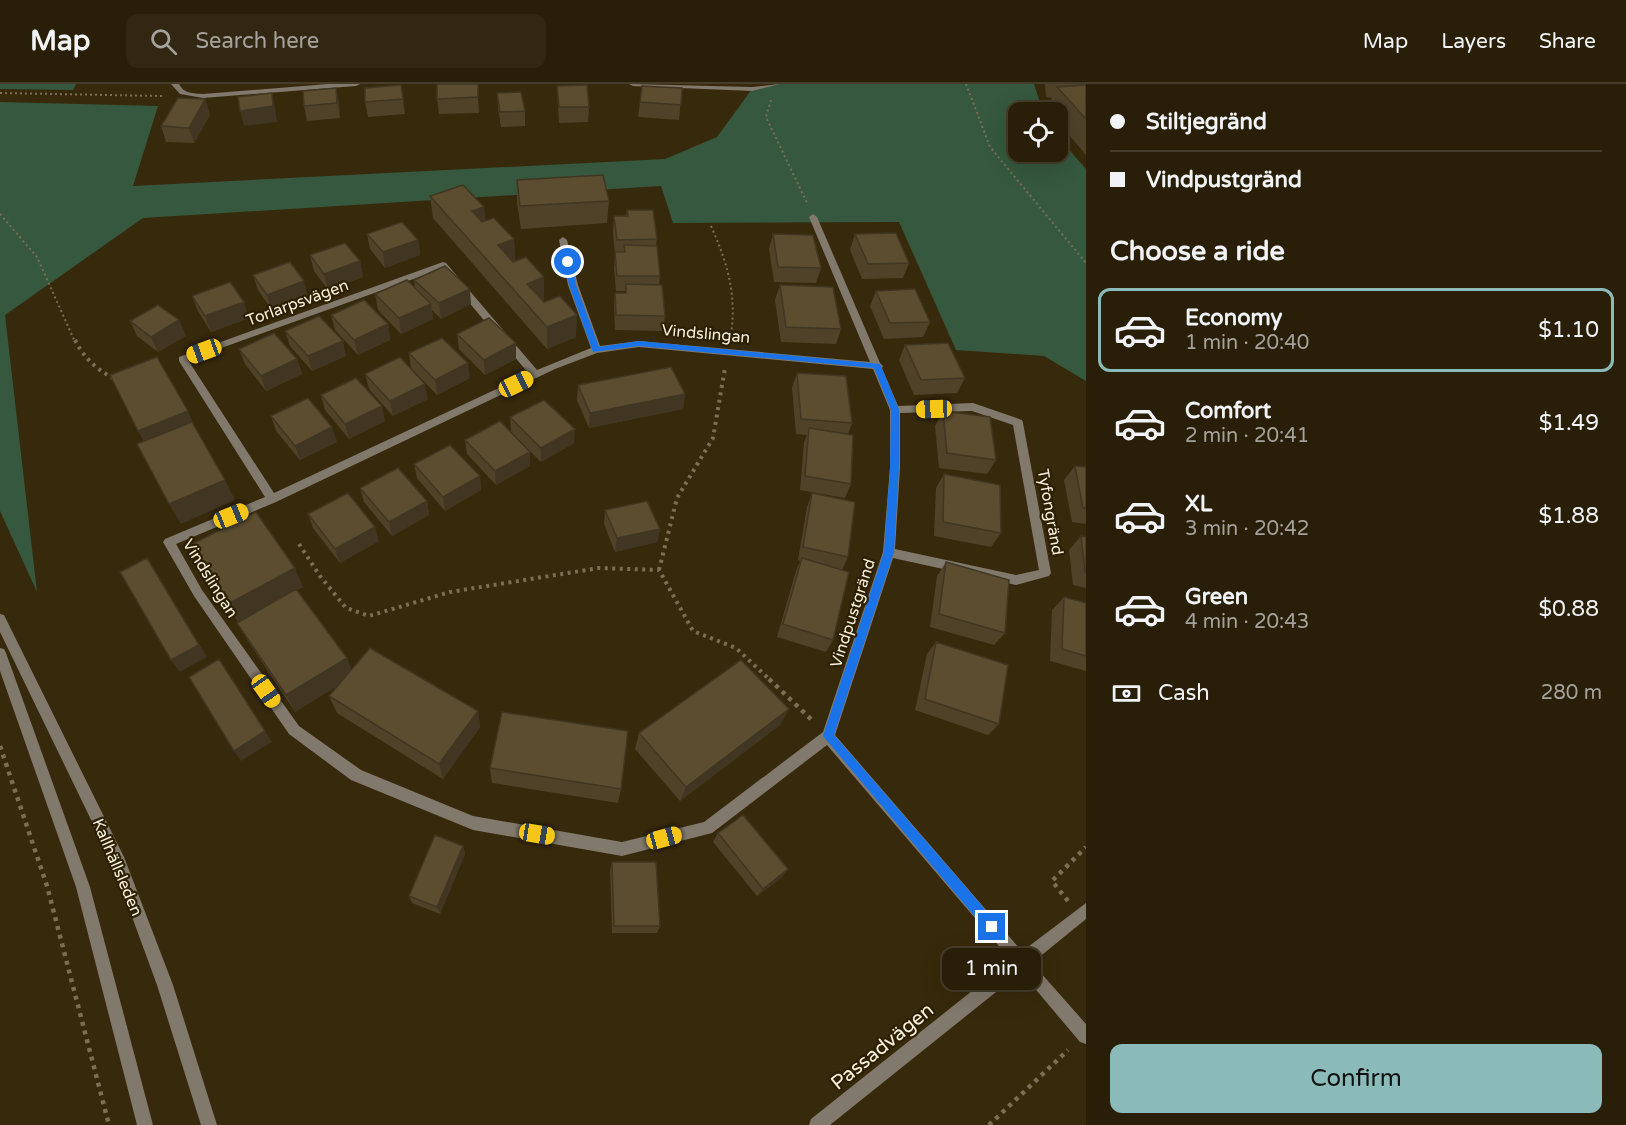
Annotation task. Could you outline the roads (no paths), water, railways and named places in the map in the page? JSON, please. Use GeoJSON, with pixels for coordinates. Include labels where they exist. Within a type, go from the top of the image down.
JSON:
{"type":"FeatureCollection","features":[{"type":"Feature","properties":{"kind":"street"},"geometry":{"type":"LineString","coordinates":[[175,84],[177,89],[184,94],[203,96],[356,84]]}},
{"type":"Feature","properties":{"kind":"street"},"geometry":{"type":"LineString","coordinates":[[633,84],[752,89],[776,84]]}},
{"type":"Feature","properties":{"kind":"street","name":"Vindpustgränd"},"geometry":{"type":"LineString","coordinates":[[813,217],[895,410],[895,468],[889,552],[828,736]]}},
{"type":"Feature","properties":{"kind":"street"},"geometry":{"type":"LineString","coordinates":[[563,240],[573,285],[596,350]]}},
{"type":"Feature","properties":{"kind":"street","name":"Torlarpsvägen"},"geometry":{"type":"LineString","coordinates":[[272,500],[182,359],[444,265],[536,375]]}},
{"type":"Feature","properties":{"kind":"street","name":"Vindslingan"},"geometry":{"type":"LineString","coordinates":[[828,736],[707,828],[622,849],[472,823],[356,775],[294,730],[198,593],[169,542],[272,500],[536,375],[596,350],[639,344],[878,366]]}},
{"type":"Feature","properties":{"kind":"street","name":"Tyfongränd"},"geometry":{"type":"LineString","coordinates":[[889,552],[1016,580],[1045,573],[1018,423],[973,407],[895,410]]}},
{"type":"Feature","properties":{"kind":"street","name":"Kallhällsleden"},"geometry":{"type":"LineString","coordinates":[[0,619],[119,862],[165,984],[209,1125]]}},
{"type":"Feature","properties":{"kind":"street"},"geometry":{"type":"LineString","coordinates":[[0,653],[83,887],[145,1125]]}},
{"type":"Feature","properties":{"kind":"street"},"geometry":{"type":"LineString","coordinates":[[828,736],[1085,1035]]}},
{"type":"Feature","properties":{"kind":"street","name":"Passadvägen"},"geometry":{"type":"LineString","coordinates":[[817,1125],[1083,912]]}}]}
